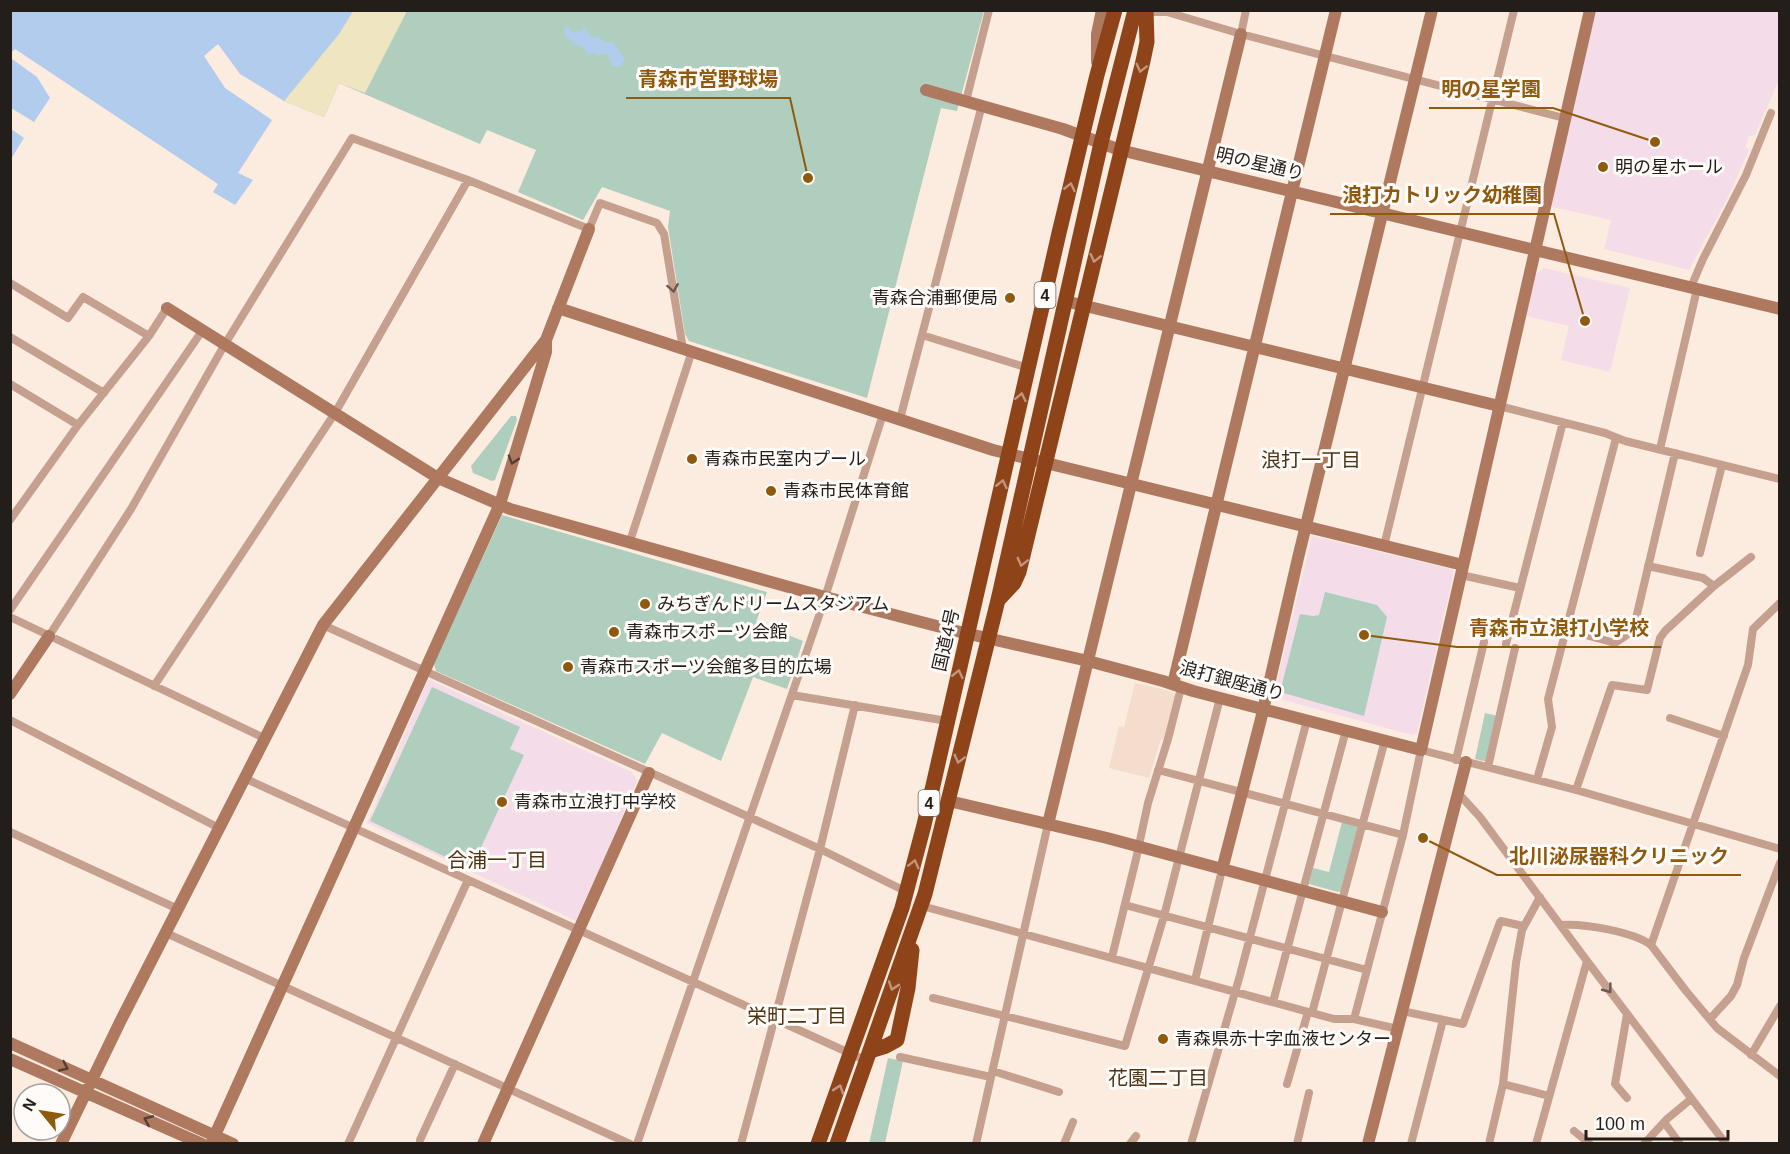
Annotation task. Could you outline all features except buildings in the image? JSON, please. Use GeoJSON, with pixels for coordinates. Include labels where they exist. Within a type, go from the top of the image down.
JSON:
{"type":"FeatureCollection","features":[{"type":"Feature","properties":{"kind":"highway","name":"4"},"geometry":{"type":"LineString","coordinates":[[1082,136],[1115,10]]}},
{"type":"Feature","properties":{"kind":"highway","name":"4"},"geometry":{"type":"LineString","coordinates":[[837,1143],[922,906],[998,600],[1101,143],[1142,11]]}},
{"type":"Feature","properties":{"kind":"highway"},"geometry":{"type":"LineString","coordinates":[[998,600],[1017,579],[1046,464],[1147,42],[1142,11]]}},
{"type":"Feature","properties":{"kind":"highway","name":"国道4号"},"geometry":{"type":"LineString","coordinates":[[818,1143],[907,892],[1082,136]]}},
{"type":"Feature","properties":{"kind":"highway"},"geometry":{"type":"LineString","coordinates":[[868,1056],[897,1040],[908,988],[913,932]]}},
{"type":"Feature","properties":{"kind":"street"},"geometry":{"type":"LineString","coordinates":[[966,101],[989,10]]}},
{"type":"Feature","properties":{"kind":"street"},"geometry":{"type":"LineString","coordinates":[[1097,75],[1096,34],[1102,10]]}},
{"type":"Feature","properties":{"kind":"street"},"geometry":{"type":"LineString","coordinates":[[1197,20],[1199,10]]}},
{"type":"Feature","properties":{"kind":"street"},"geometry":{"type":"LineString","coordinates":[[976,1143],[1048,824],[1246,10]]}},
{"type":"Feature","properties":{"kind":"street"},"geometry":{"type":"LineString","coordinates":[[1112,957],[1148,803],[1158,770],[1217,505],[1336,10]]}},
{"type":"Feature","properties":{"kind":"street"},"geometry":{"type":"LineString","coordinates":[[1194,980],[1263,708],[1432,10]]}},
{"type":"Feature","properties":{"kind":"street"},"geometry":{"type":"LineString","coordinates":[[1384,546],[1514,10]]}},
{"type":"Feature","properties":{"kind":"street"},"geometry":{"type":"LineString","coordinates":[[1354,1019],[1412,798],[1590,10]]}},
{"type":"Feature","properties":{"kind":"street"},"geometry":{"type":"LineString","coordinates":[[1142,11],[1162,11],[1240,34],[1564,118]]}},
{"type":"Feature","properties":{"kind":"street","name":"明の星通り"},"geometry":{"type":"LineString","coordinates":[[926,90],[982,105],[1120,150],[1779,309]]}},
{"type":"Feature","properties":{"kind":"street"},"geometry":{"type":"LineString","coordinates":[[900,419],[982,105]]}},
{"type":"Feature","properties":{"kind":"street"},"geometry":{"type":"LineString","coordinates":[[1660,449],[1694,288],[1703,259],[1746,176],[1771,113]]}},
{"type":"Feature","properties":{"kind":"street"},"geometry":{"type":"LineString","coordinates":[[10,694],[137,500],[225,344],[352,138],[468,180],[589,229]]}},
{"type":"Feature","properties":{"kind":"street"},"geometry":{"type":"LineString","coordinates":[[154,686],[335,414],[468,180]]}},
{"type":"Feature","properties":{"kind":"street"},"geometry":{"type":"LineString","coordinates":[[61,1143],[323,625],[360,574],[409,516],[546,340],[600,203],[657,223],[662,231],[687,350],[630,542]]}},
{"type":"Feature","properties":{"kind":"street"},"geometry":{"type":"LineString","coordinates":[[10,283],[68,318],[82,297],[148,336]]}},
{"type":"Feature","properties":{"kind":"street"},"geometry":{"type":"LineString","coordinates":[[1065,302],[1499,406],[1605,433],[1616,438],[1779,478]]}},
{"type":"Feature","properties":{"kind":"street"},"geometry":{"type":"LineString","coordinates":[[10,520],[78,425],[148,336],[167,308]]}},
{"type":"Feature","properties":{"kind":"street","name":"浪打銀座通り"},"geometry":{"type":"LineString","coordinates":[[167,308],[438,478],[510,509],[825,597],[1088,662],[1576,790],[1779,849]]}},
{"type":"Feature","properties":{"kind":"street"},"geometry":{"type":"LineString","coordinates":[[558,308],[1029,460],[1384,546],[1520,588]]}},
{"type":"Feature","properties":{"kind":"street"},"geometry":{"type":"LineString","coordinates":[[10,610],[202,331]]}},
{"type":"Feature","properties":{"kind":"street"},"geometry":{"type":"LineString","coordinates":[[922,335],[1028,368]]}},
{"type":"Feature","properties":{"kind":"street"},"geometry":{"type":"LineString","coordinates":[[10,337],[104,393]]}},
{"type":"Feature","properties":{"kind":"street"},"geometry":{"type":"LineString","coordinates":[[213,1139],[500,504],[546,352],[546,340]]}},
{"type":"Feature","properties":{"kind":"street"},"geometry":{"type":"LineString","coordinates":[[10,384],[78,425]]}},
{"type":"Feature","properties":{"kind":"street"},"geometry":{"type":"LineString","coordinates":[[638,1143],[825,597],[883,414]]}},
{"type":"Feature","properties":{"kind":"street"},"geometry":{"type":"LineString","coordinates":[[1506,644],[1563,422]]}},
{"type":"Feature","properties":{"kind":"street"},"geometry":{"type":"LineString","coordinates":[[1538,780],[1552,727],[1548,699],[1616,438]]}},
{"type":"Feature","properties":{"kind":"street"},"geometry":{"type":"LineString","coordinates":[[1567,630],[1615,643],[1632,633],[1676,453]]}},
{"type":"Feature","properties":{"kind":"street"},"geometry":{"type":"LineString","coordinates":[[1700,553],[1722,465]]}},
{"type":"Feature","properties":{"kind":"street"},"geometry":{"type":"LineString","coordinates":[[1576,790],[1612,685],[1647,690],[1662,635],[1714,586],[1751,557]]}},
{"type":"Feature","properties":{"kind":"street"},"geometry":{"type":"LineString","coordinates":[[1648,566],[1703,578],[1714,586]]}},
{"type":"Feature","properties":{"kind":"street"},"geometry":{"type":"LineString","coordinates":[[1651,945],[1748,665],[1751,633],[1755,626],[1779,603]]}},
{"type":"Feature","properties":{"kind":"street"},"geometry":{"type":"LineString","coordinates":[[10,617],[264,738]]}},
{"type":"Feature","properties":{"kind":"street"},"geometry":{"type":"LineString","coordinates":[[323,625],[820,849],[907,892]]}},
{"type":"Feature","properties":{"kind":"street"},"geometry":{"type":"LineString","coordinates":[[1368,1143],[1458,794],[1461,761],[1484,642]]}},
{"type":"Feature","properties":{"kind":"street"},"geometry":{"type":"LineString","coordinates":[[1488,768],[1515,648]]}},
{"type":"Feature","properties":{"kind":"street"},"geometry":{"type":"LineString","coordinates":[[792,695],[947,721]]}},
{"type":"Feature","properties":{"kind":"street"},"geometry":{"type":"LineString","coordinates":[[933,998],[1123,1047],[1164,916],[1220,698]]}},
{"type":"Feature","properties":{"kind":"street"},"geometry":{"type":"LineString","coordinates":[[741,1143],[820,849],[855,705]]}},
{"type":"Feature","properties":{"kind":"street"},"geometry":{"type":"LineString","coordinates":[[1670,718],[1725,736]]}},
{"type":"Feature","properties":{"kind":"street"},"geometry":{"type":"LineString","coordinates":[[10,720],[219,828]]}},
{"type":"Feature","properties":{"kind":"street"},"geometry":{"type":"LineString","coordinates":[[1191,1143],[1250,939],[1307,720]]}},
{"type":"Feature","properties":{"kind":"street"},"geometry":{"type":"LineString","coordinates":[[1274,1002],[1346,730]]}},
{"type":"Feature","properties":{"kind":"street"},"geometry":{"type":"LineString","coordinates":[[1287,1084],[1327,959],[1385,740]]}},
{"type":"Feature","properties":{"kind":"street"},"geometry":{"type":"LineString","coordinates":[[1158,770],[1403,835]]}},
{"type":"Feature","properties":{"kind":"street"},"geometry":{"type":"LineString","coordinates":[[483,1143],[649,773]]}},
{"type":"Feature","properties":{"kind":"street"},"geometry":{"type":"LineString","coordinates":[[244,778],[693,983],[851,1053],[868,1056]]}},
{"type":"Feature","properties":{"kind":"street"},"geometry":{"type":"LineString","coordinates":[[1458,794],[1480,817],[1724,1143]]}},
{"type":"Feature","properties":{"kind":"street"},"geometry":{"type":"LineString","coordinates":[[949,801],[1138,847],[1382,912]]}},
{"type":"Feature","properties":{"kind":"street"},"geometry":{"type":"LineString","coordinates":[[10,832],[178,909]]}},
{"type":"Feature","properties":{"kind":"street"},"geometry":{"type":"LineString","coordinates":[[1710,1019],[1731,996],[1737,985],[1744,958],[1779,863]]}},
{"type":"Feature","properties":{"kind":"street"},"geometry":{"type":"LineString","coordinates":[[348,1143],[468,880]]}},
{"type":"Feature","properties":{"kind":"street"},"geometry":{"type":"LineString","coordinates":[[1489,1143],[1503,1084],[1516,963],[1523,926],[1540,897]]}},
{"type":"Feature","properties":{"kind":"street"},"geometry":{"type":"LineString","coordinates":[[1125,905],[1367,970]]}},
{"type":"Feature","properties":{"kind":"street"},"geometry":{"type":"LineString","coordinates":[[922,906],[1334,1019],[1354,1019],[1398,1029]]}},
{"type":"Feature","properties":{"kind":"street"},"geometry":{"type":"LineString","coordinates":[[1402,1011],[1464,1023],[1500,922],[1523,926]]}},
{"type":"Feature","properties":{"kind":"street"},"geometry":{"type":"LineString","coordinates":[[1561,925],[1629,934],[1651,945],[1717,1028],[1779,1076]]}},
{"type":"Feature","properties":{"kind":"street"},"geometry":{"type":"LineString","coordinates":[[166,933],[630,1143]]}},
{"type":"Feature","properties":{"kind":"street"},"geometry":{"type":"LineString","coordinates":[[1536,1143],[1587,962]]}},
{"type":"Feature","properties":{"kind":"street"},"geometry":{"type":"LineString","coordinates":[[1751,1055],[1778,1011]]}},
{"type":"Feature","properties":{"kind":"street"},"geometry":{"type":"LineString","coordinates":[[1627,1014],[1615,1084],[1628,1098]]}},
{"type":"Feature","properties":{"kind":"street"},"geometry":{"type":"LineString","coordinates":[[1412,1143],[1443,1020]]}},
{"type":"Feature","properties":{"kind":"street"},"geometry":{"type":"LineString","coordinates":[[10,1043],[213,1139],[233,1143]]}},
{"type":"Feature","properties":{"kind":"street"},"geometry":{"type":"LineString","coordinates":[[900,1057],[992,1074],[1059,1092]]}},
{"type":"Feature","properties":{"kind":"street"},"geometry":{"type":"LineString","coordinates":[[10,1059],[202,1143]]}},
{"type":"Feature","properties":{"kind":"street"},"geometry":{"type":"LineString","coordinates":[[420,1140],[455,1064]]}},
{"type":"Feature","properties":{"kind":"street"},"geometry":{"type":"LineString","coordinates":[[1503,1084],[1550,1096]]}},
{"type":"Feature","properties":{"kind":"street"},"geometry":{"type":"LineString","coordinates":[[1297,1143],[1309,1093]]}},
{"type":"Feature","properties":{"kind":"street"},"geometry":{"type":"LineString","coordinates":[[1644,1143],[1691,1099]]}},
{"type":"Feature","properties":{"kind":"street"},"geometry":{"type":"LineString","coordinates":[[1064,1143],[1073,1122]]}},
{"type":"Feature","properties":{"kind":"street"},"geometry":{"type":"LineString","coordinates":[[1664,1122],[1680,1143]]}},
{"type":"Feature","properties":{"kind":"street"},"geometry":{"type":"LineString","coordinates":[[1574,1131],[1590,1143]]}},
{"type":"Feature","properties":{"kind":"street"},"geometry":{"type":"LineString","coordinates":[[1130,1143],[1136,1136]]}},
{"type":"Feature","properties":{"kind":"shaded area"},"geometry":{"type":"Polygon","coordinates":[[[1594,11],[1779,11],[1779,80],[1755,135],[1749,136],[1745,147],[1749,150],[1728,197],[1689,270],[1604,249],[1611,220],[1549,206],[1594,11]]]}},
{"type":"Feature","properties":{"kind":"shaded area"},"geometry":{"type":"Polygon","coordinates":[[[1544,268],[1630,288],[1610,372],[1561,360],[1569,326],[1526,316],[1535,275],[1544,268]]]}},
{"type":"Feature","properties":{"kind":"shaded area"},"geometry":{"type":"Polygon","coordinates":[[[1312,536],[1452,569],[1454,572],[1417,733],[1412,735],[1273,697],[1312,536]]]}},
{"type":"Feature","properties":{"kind":"shaded area","name":"青森市立浪打中学校"},"geometry":{"type":"Polygon","coordinates":[[[428,679],[632,772],[637,781],[581,915],[576,921],[367,823],[428,679]]]}},
{"type":"Feature","properties":{"kind":"shaded area"},"geometry":{"type":"Polygon","coordinates":[[[1135,683],[1177,695],[1164,740],[1161,739],[1149,778],[1109,768],[1119,726],[1124,727],[1135,683]]]}},
{"type":"Feature","properties":{"kind":"green space"},"geometry":{"type":"Polygon","coordinates":[[[353,11],[984,11],[957,111],[941,108],[867,398],[689,341],[685,334],[668,227],[670,211],[602,187],[583,220],[518,192],[536,150],[487,130],[480,144],[339,83],[324,117],[284,101],[339,34],[353,11]]]}},
{"type":"Feature","properties":{"kind":"green space"},"geometry":{"type":"Polygon","coordinates":[[[511,416],[516,416],[517,420],[495,480],[492,481],[473,473],[471,466],[511,416]]]}},
{"type":"Feature","properties":{"kind":"green space","name":"青森市スポーツ会館"},"geometry":{"type":"Polygon","coordinates":[[[502,515],[767,592],[756,622],[803,641],[787,689],[753,677],[721,761],[662,733],[645,764],[436,671],[434,664],[502,515]]]}},
{"type":"Feature","properties":{"kind":"green space"},"geometry":{"type":"Polygon","coordinates":[[[1325,592],[1377,605],[1387,617],[1364,716],[1280,692],[1300,614],[1319,615],[1325,592]]]}},
{"type":"Feature","properties":{"kind":"green space"},"geometry":{"type":"Polygon","coordinates":[[[432,687],[520,727],[510,749],[524,755],[471,869],[370,821],[432,687]]]}},
{"type":"Feature","properties":{"kind":"green space"},"geometry":{"type":"Polygon","coordinates":[[[1485,713],[1498,716],[1488,762],[1475,759],[1485,713]]]}},
{"type":"Feature","properties":{"kind":"green space"},"geometry":{"type":"Polygon","coordinates":[[[1342,822],[1359,827],[1342,891],[1338,892],[1309,884],[1313,868],[1329,872],[1342,822]]]}},
{"type":"Feature","properties":{"kind":"green space"},"geometry":{"type":"Polygon","coordinates":[[[888,1058],[903,1061],[885,1143],[869,1144],[888,1058]]]}},
{"type":"Feature","properties":{"kind":"sand"},"geometry":{"type":"Polygon","coordinates":[[[353,11],[407,11],[365,93],[339,83],[324,117],[284,101],[339,34],[353,11]]]}},
{"type":"Feature","properties":{"kind":"water"},"geometry":{"type":"Polygon","coordinates":[[[11,10],[353,11],[339,34],[284,101],[240,74],[218,44],[204,56],[225,88],[272,120],[238,173],[253,180],[235,205],[213,192],[218,184],[15,49],[11,53],[11,10]]]}},
{"type":"Feature","properties":{"kind":"water"},"geometry":{"type":"Polygon","coordinates":[[[564,27],[577,33],[577,30],[581,32],[584,27],[591,36],[599,37],[604,42],[613,42],[625,59],[620,67],[612,66],[608,54],[597,56],[594,52],[589,55],[582,46],[565,38],[564,27]]]}},
{"type":"Feature","properties":{"kind":"water"},"geometry":{"type":"Polygon","coordinates":[[[11,53],[12,59],[37,77],[50,98],[34,122],[11,108],[11,53]]]}},
{"type":"Feature","properties":{"kind":"water"},"geometry":{"type":"Polygon","coordinates":[[[11,129],[24,138],[11,159],[11,129]]]}},
{"type":"Feature","properties":{"kind":"place","name":"明の星学園"},"geometry":{"type":"Point","coordinates":[1655,142]}},
{"type":"Feature","properties":{"kind":"place","name":"明の星ホール"},"geometry":{"type":"Point","coordinates":[1603,167]}},
{"type":"Feature","properties":{"kind":"place","name":"青森市営野球場"},"geometry":{"type":"Point","coordinates":[808,178]}},
{"type":"Feature","properties":{"kind":"place","name":"青森合浦郵便局"},"geometry":{"type":"Point","coordinates":[1010,298]}},
{"type":"Feature","properties":{"kind":"place","name":"浪打カトリック幼稚園"},"geometry":{"type":"Point","coordinates":[1585,321]}},
{"type":"Feature","properties":{"kind":"place","name":"青森市民室内プール"},"geometry":{"type":"Point","coordinates":[692,459]}},
{"type":"Feature","properties":{"kind":"place","name":"青森市民体育館"},"geometry":{"type":"Point","coordinates":[771,491]}},
{"type":"Feature","properties":{"kind":"place","name":"みちぎんドリームスタジアム"},"geometry":{"type":"Point","coordinates":[645,604]}},
{"type":"Feature","properties":{"kind":"place","name":"青森市スポーツ会館"},"geometry":{"type":"Point","coordinates":[614,632]}},
{"type":"Feature","properties":{"kind":"place","name":"青森市立浪打小学校"},"geometry":{"type":"Point","coordinates":[1364,635]}},
{"type":"Feature","properties":{"kind":"place","name":"青森市スポーツ会館多目的広場"},"geometry":{"type":"Point","coordinates":[568,667]}},
{"type":"Feature","properties":{"kind":"place","name":"青森市立浪打中学校"},"geometry":{"type":"Point","coordinates":[502,802]}},
{"type":"Feature","properties":{"kind":"place","name":"北川泌尿器科クリニック"},"geometry":{"type":"Point","coordinates":[1423,838]}},
{"type":"Feature","properties":{"kind":"place","name":"青森県赤十字血液センター"},"geometry":{"type":"Point","coordinates":[1163,1039]}},
{"type":"Feature","properties":{"kind":"district","name":"浪打一丁目"},"geometry":{"type":"Point","coordinates":[1311,460]}},
{"type":"Feature","properties":{"kind":"district","name":"合浦一丁目"},"geometry":{"type":"Point","coordinates":[497,860]}},
{"type":"Feature","properties":{"kind":"district","name":"栄町二丁目"},"geometry":{"type":"Point","coordinates":[797,1016]}},
{"type":"Feature","properties":{"kind":"district","name":"花園二丁目"},"geometry":{"type":"Point","coordinates":[1158,1078]}}]}
